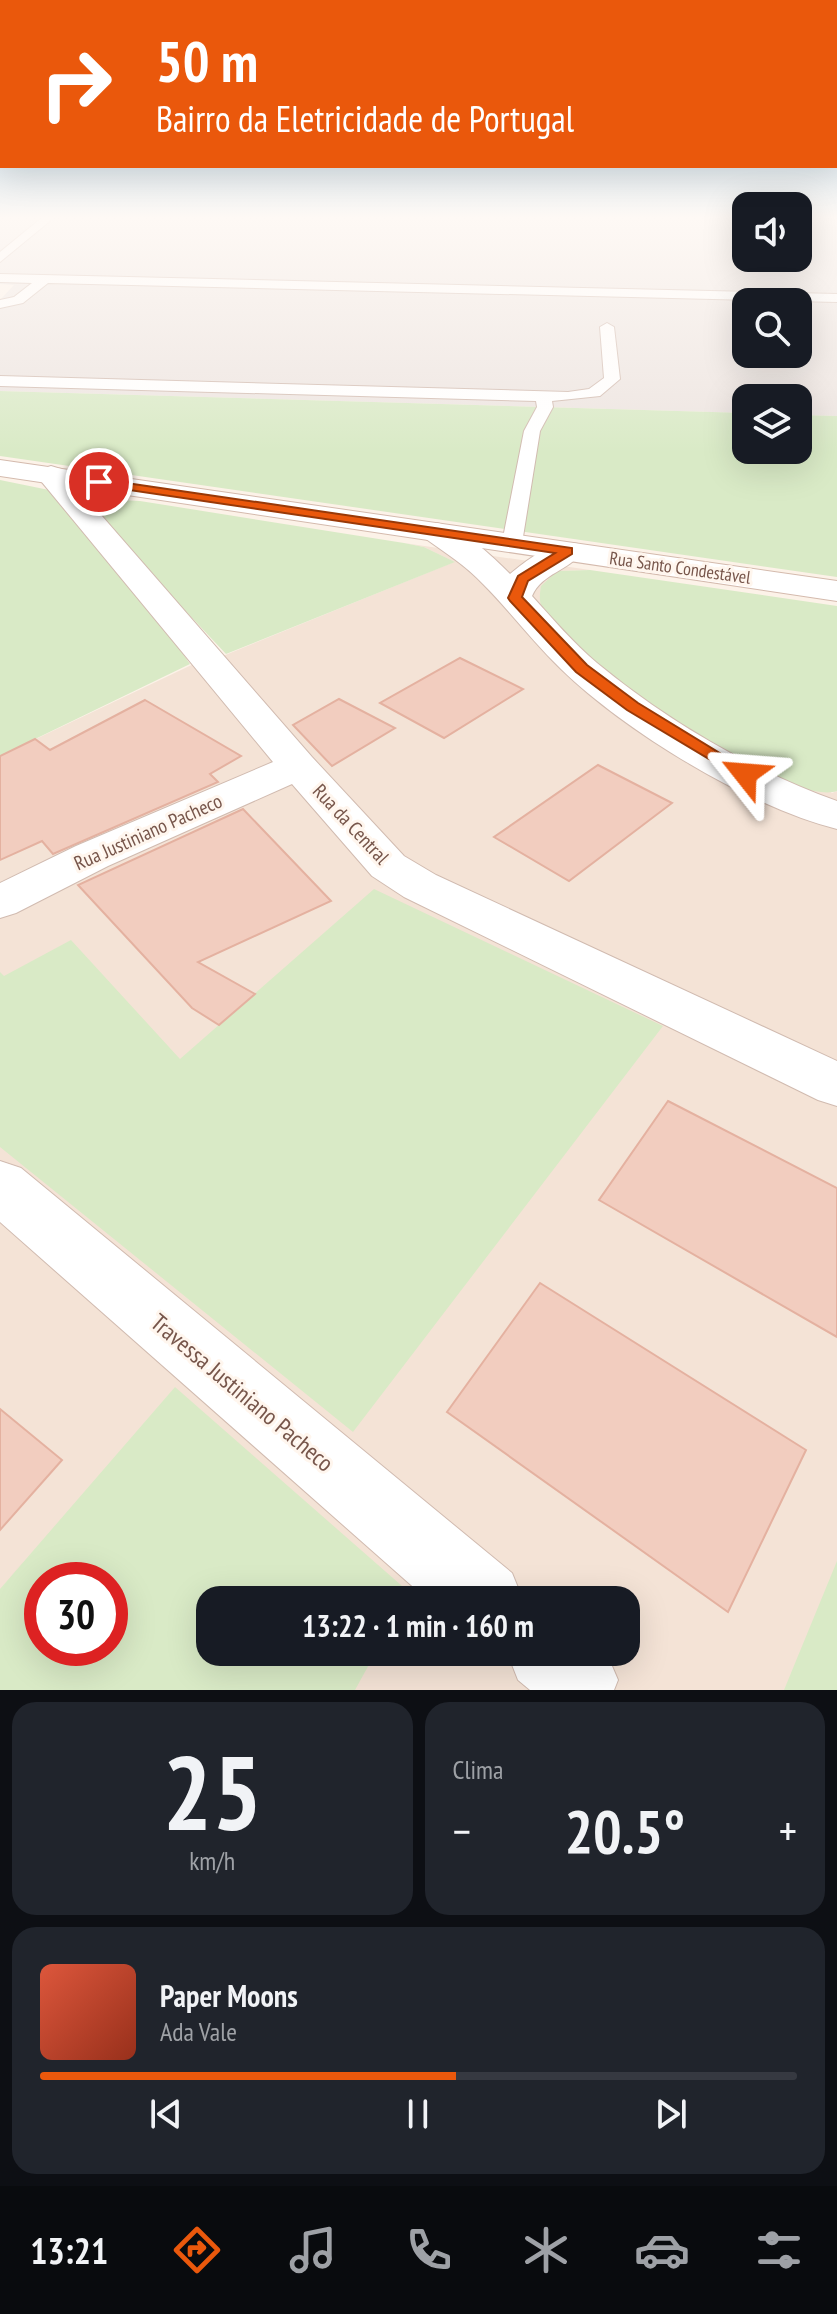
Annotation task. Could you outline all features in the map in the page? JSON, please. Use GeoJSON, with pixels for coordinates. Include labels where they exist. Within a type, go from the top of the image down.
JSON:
{"type":"FeatureCollection","features":[{"type":"Feature","properties":{"kind":"street","name":"Rua Santo Condestável"},"geometry":{"type":"LineString","coordinates":[[0,468],[837,591]]}},
{"type":"Feature","properties":{"kind":"street","name":"Rua da Central"},"geometry":{"type":"LineString","coordinates":[[51,475],[298,766],[388,866],[420,886],[837,1085]]}},
{"type":"Feature","properties":{"kind":"street"},"geometry":{"type":"LineString","coordinates":[[437,532],[478,561],[582,669],[632,707],[788,797],[837,816]]}},
{"type":"Feature","properties":{"kind":"street"},"geometry":{"type":"LineString","coordinates":[[515,598],[523,579],[567,551]]}},
{"type":"Feature","properties":{"kind":"street","name":"Rua Justiniano Pacheco"},"geometry":{"type":"LineString","coordinates":[[0,902],[92,856],[298,766]]}},
{"type":"Feature","properties":{"kind":"street","name":"Travessa Justiniano Pacheco"},"geometry":{"type":"LineString","coordinates":[[0,1186],[469,1586]]}},
{"type":"Feature","properties":{"kind":"street"},"geometry":{"type":"LineString","coordinates":[[562,1666],[578,1680],[574,1690]]}},
{"type":"Feature","properties":{"kind":"lane"},"geometry":{"type":"LineString","coordinates":[[0,304],[18,300],[25,295]]}},
{"type":"Feature","properties":{"kind":"lane"},"geometry":{"type":"LineString","coordinates":[[699,295],[837,298]]}},
{"type":"Feature","properties":{"kind":"lane"},"geometry":{"type":"LineString","coordinates":[[0,381],[585,395],[612,379],[607,327]]}},
{"type":"Feature","properties":{"kind":"lane"},"geometry":{"type":"LineString","coordinates":[[512,543],[532,431],[545,407],[543,396]]}},
{"type":"Feature","properties":{"kind":"shaded area"},"geometry":{"type":"Polygon","coordinates":[[[5,295],[732,295],[732,368],[812,368],[812,295],[837,295],[837,416],[812,415],[812,384],[732,384],[732,413],[0,391],[0,300],[5,295]]]}},
{"type":"Feature","properties":{"kind":"shaded area"},"geometry":{"type":"Polygon","coordinates":[[[404,543],[590,570],[557,571],[832,793],[837,791],[837,1079],[427,884],[213,660],[454,562],[424,547],[404,543]]]}},
{"type":"Feature","properties":{"kind":"shaded area"},"geometry":{"type":"Polygon","coordinates":[[[202,660],[384,869],[837,1091],[837,1690],[0,1690],[0,756],[202,660]]]}},
{"type":"Feature","properties":{"kind":"green space"},"geometry":{"type":"Polygon","coordinates":[[[0,391],[732,413],[732,464],[812,464],[812,415],[837,416],[837,577],[0,456],[0,391]]]}},
{"type":"Feature","properties":{"kind":"green space"},"geometry":{"type":"Polygon","coordinates":[[[0,480],[49,490],[167,631],[190,664],[0,756],[0,480]]]}},
{"type":"Feature","properties":{"kind":"green space"},"geometry":{"type":"Polygon","coordinates":[[[119,500],[404,543],[424,547],[455,562],[226,654],[100,520],[105,507],[119,500]]]}},
{"type":"Feature","properties":{"kind":"green space"},"geometry":{"type":"Polygon","coordinates":[[[590,570],[837,606],[837,791],[811,790],[773,777],[727,753],[679,724],[590,658],[559,628],[541,605],[540,598],[541,586],[557,571],[590,570]]]}},
{"type":"Feature","properties":{"kind":"green space"},"geometry":{"type":"Polygon","coordinates":[[[374,889],[663,1026],[353,1432],[0,1147],[0,972],[4,976],[71,940],[180,1059],[374,889]]]}},
{"type":"Feature","properties":{"kind":"green space"},"geometry":{"type":"Polygon","coordinates":[[[175,1387],[402,1586],[196,1586],[196,1666],[368,1666],[355,1690],[0,1690],[0,1589],[175,1387]]]}},
{"type":"Feature","properties":{"kind":"green space"},"geometry":{"type":"Polygon","coordinates":[[[837,1561],[837,1690],[784,1690],[837,1561]]]}},
{"type":"Feature","properties":{"kind":"building"},"geometry":{"type":"Polygon","coordinates":[[[460,658],[523,689],[444,738],[380,703],[460,658]]]}},
{"type":"Feature","properties":{"kind":"building"},"geometry":{"type":"Polygon","coordinates":[[[339,699],[395,728],[332,766],[293,725],[339,699]]]}},
{"type":"Feature","properties":{"kind":"building"},"geometry":{"type":"Polygon","coordinates":[[[145,700],[241,756],[210,774],[218,782],[53,854],[42,841],[0,860],[0,756],[35,739],[50,750],[145,700]]]}},
{"type":"Feature","properties":{"kind":"building"},"geometry":{"type":"Polygon","coordinates":[[[598,765],[672,803],[569,881],[494,837],[598,765]]]}},
{"type":"Feature","properties":{"kind":"building"},"geometry":{"type":"Polygon","coordinates":[[[243,809],[331,901],[198,962],[255,994],[219,1025],[192,1008],[78,885],[243,809]]]}},
{"type":"Feature","properties":{"kind":"building"},"geometry":{"type":"Polygon","coordinates":[[[668,1101],[837,1188],[837,1337],[599,1200],[668,1101]]]}},
{"type":"Feature","properties":{"kind":"building"},"geometry":{"type":"Polygon","coordinates":[[[540,1283],[806,1450],[728,1612],[447,1412],[540,1283]]]}},
{"type":"Feature","properties":{"kind":"building"},"geometry":{"type":"Polygon","coordinates":[[[0,1409],[62,1460],[0,1530],[0,1409]]]}},
{"type":"Feature","properties":{"kind":"route"},"geometry":{"type":"LineString","coordinates":[[99,482],[567,551],[523,579],[515,598],[582,669],[632,707],[745,774]]}}]}
